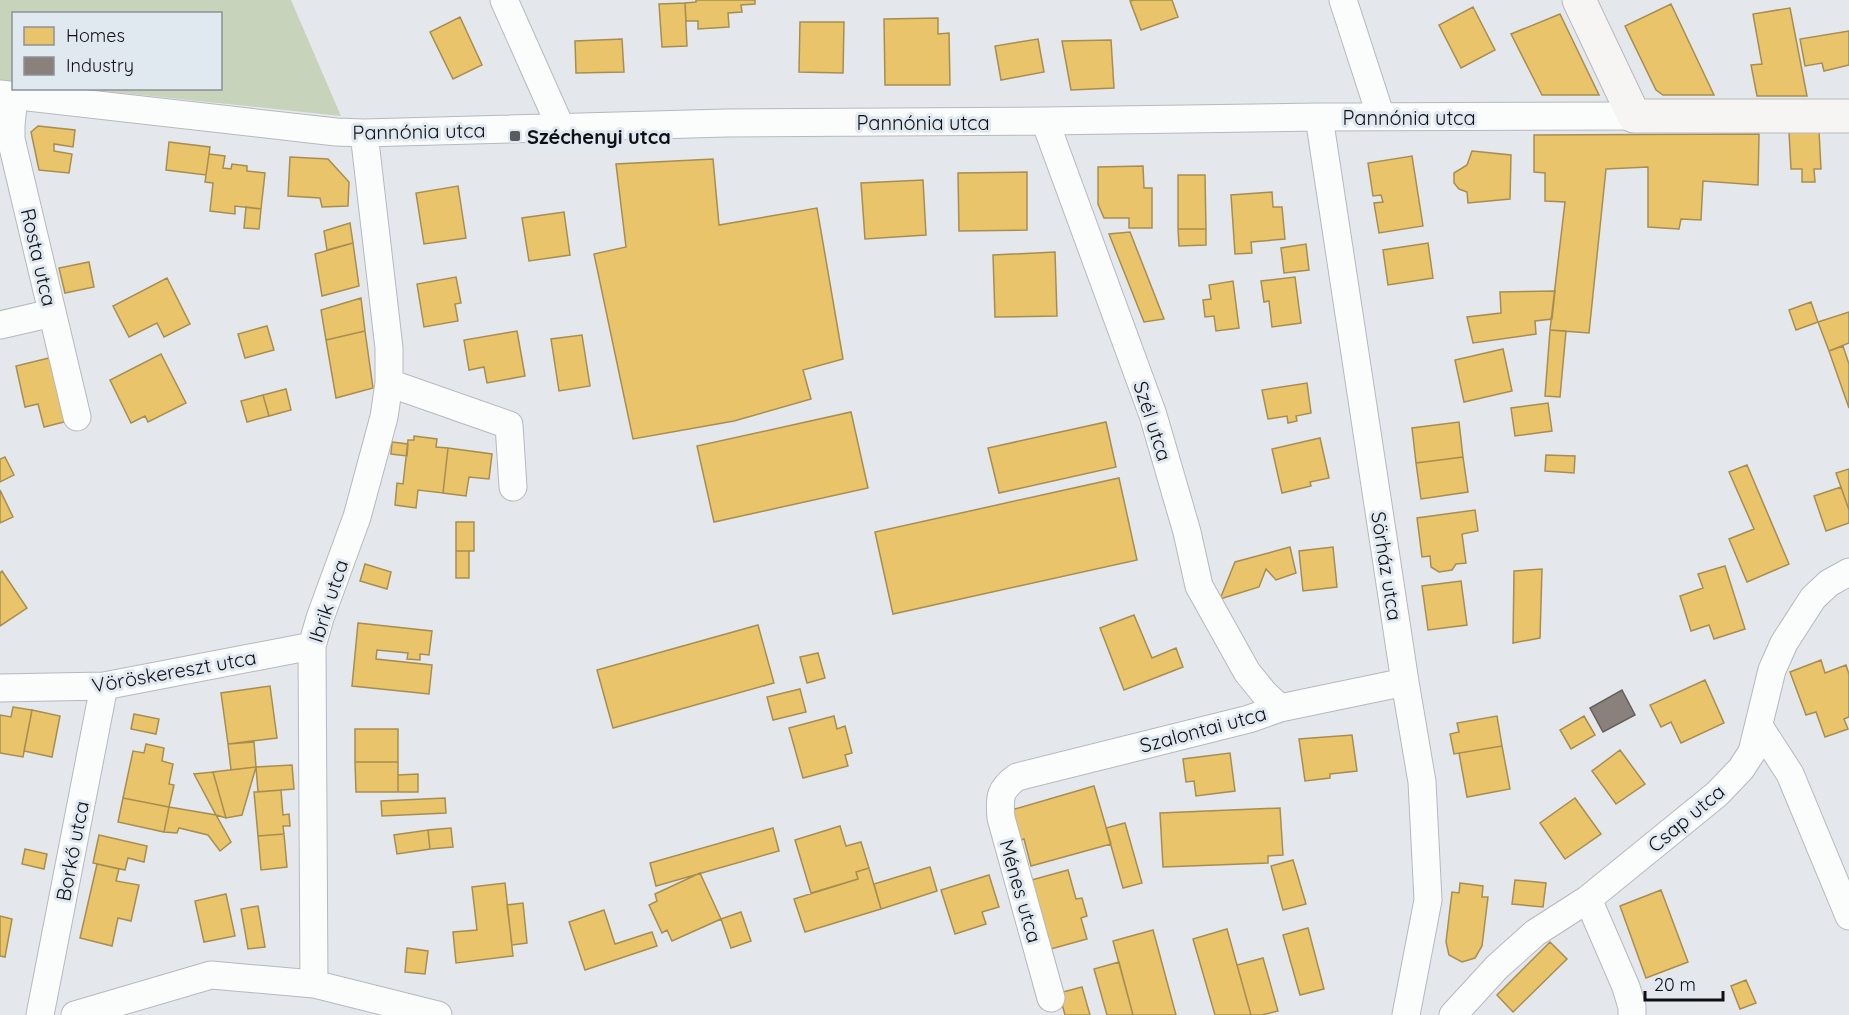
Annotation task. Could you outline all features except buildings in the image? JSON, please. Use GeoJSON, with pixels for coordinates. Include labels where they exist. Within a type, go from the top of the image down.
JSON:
{"type":"FeatureCollection","features":[{"type":"Feature","properties":{"kind":"street"},"geometry":{"type":"LineString","coordinates":[[504,0],[561,128]]}},
{"type":"Feature","properties":{"kind":"street"},"geometry":{"type":"LineString","coordinates":[[1343,0],[1381,117]]}},
{"type":"Feature","properties":{"kind":"street"},"geometry":{"type":"LineString","coordinates":[[1579,0],[1634,116]]}},
{"type":"Feature","properties":{"kind":"street","name":"Pannónia utca"},"geometry":{"type":"LineString","coordinates":[[7,95],[336,132],[364,133],[738,123],[1045,122],[1319,117],[1849,116]]}},
{"type":"Feature","properties":{"kind":"street","name":"Rosta utca"},"geometry":{"type":"LineString","coordinates":[[7,95],[11,139],[77,417]]}},
{"type":"Feature","properties":{"kind":"street","name":"Sörház utca"},"geometry":{"type":"LineString","coordinates":[[1319,117],[1422,782],[1428,900],[1406,1015]]}},
{"type":"Feature","properties":{"kind":"street","name":"Szél utca"},"geometry":{"type":"LineString","coordinates":[[1045,122],[1153,414],[1187,532],[1199,586],[1247,672],[1280,708]]}},
{"type":"Feature","properties":{"kind":"street","name":"Ibrik utca"},"geometry":{"type":"LineString","coordinates":[[314,984],[312,646],[357,517],[384,417],[389,383],[389,348],[364,133]]}},
{"type":"Feature","properties":{"kind":"street"},"geometry":{"type":"LineString","coordinates":[[0,325],[52,313]]}},
{"type":"Feature","properties":{"kind":"street"},"geometry":{"type":"LineString","coordinates":[[389,383],[509,425],[513,487]]}},
{"type":"Feature","properties":{"kind":"street","name":"Csap utca"},"geometry":{"type":"LineString","coordinates":[[1454,1015],[1497,967],[1535,933],[1588,899],[1717,794],[1741,768],[1752,752],[1772,670],[1784,643],[1813,598],[1829,583],[1849,573]]}},
{"type":"Feature","properties":{"kind":"street","name":"Vöröskereszt utca"},"geometry":{"type":"LineString","coordinates":[[0,688],[104,686],[312,646]]}},
{"type":"Feature","properties":{"kind":"street","name":"Szalontai utca"},"geometry":{"type":"LineString","coordinates":[[1005,785],[1017,777],[1249,719],[1280,708],[1405,682]]}},
{"type":"Feature","properties":{"kind":"street","name":"Borkő utca"},"geometry":{"type":"LineString","coordinates":[[40,1015],[104,686]]}},
{"type":"Feature","properties":{"kind":"street"},"geometry":{"type":"LineString","coordinates":[[1759,726],[1790,774],[1849,916]]}},
{"type":"Feature","properties":{"kind":"street","name":"Ménes utca"},"geometry":{"type":"LineString","coordinates":[[1005,785],[999,800],[1001,818],[1051,998]]}},
{"type":"Feature","properties":{"kind":"street"},"geometry":{"type":"LineString","coordinates":[[1588,899],[1626,987],[1632,1015]]}},
{"type":"Feature","properties":{"kind":"street"},"geometry":{"type":"LineString","coordinates":[[75,1015],[211,975],[314,984],[438,1015]]}},
{"type":"Feature","properties":{"kind":"green space"},"geometry":{"type":"Polygon","coordinates":[[[0,0],[291,0],[341,116],[94,90],[222,90],[222,12],[12,12],[12,82],[0,80],[0,0]]]}},
{"type":"Feature","properties":{"kind":"place","name":"Széchenyi utca"},"geometry":{"type":"Point","coordinates":[515,136]}}]}
